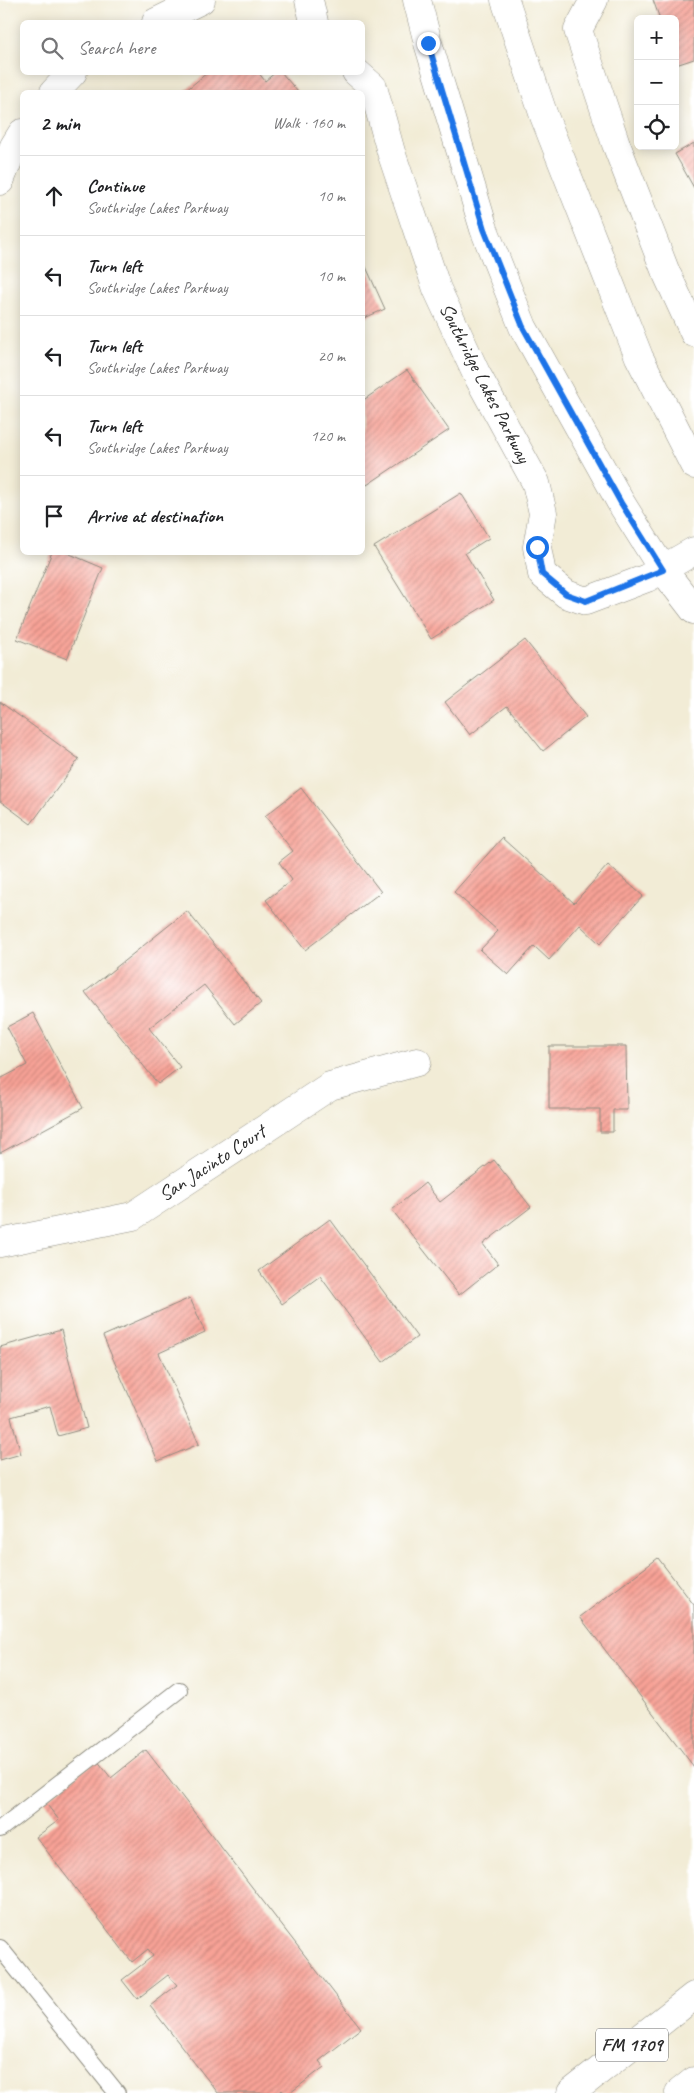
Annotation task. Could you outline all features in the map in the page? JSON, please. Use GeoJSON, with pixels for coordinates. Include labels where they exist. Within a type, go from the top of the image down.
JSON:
{"type":"FeatureCollection","features":[{"type":"Feature","properties":{"kind":"street"},"geometry":{"type":"LineString","coordinates":[[160,20],[201,0]]}},
{"type":"Feature","properties":{"kind":"street"},"geometry":{"type":"LineString","coordinates":[[308,0],[313,20]]}},
{"type":"Feature","properties":{"kind":"street"},"geometry":{"type":"LineString","coordinates":[[417,0],[428,43],[484,229],[523,327],[621,503],[663,570],[694,610]]}},
{"type":"Feature","properties":{"kind":"street"},"geometry":{"type":"LineString","coordinates":[[505,0],[544,116],[638,357],[694,465]]}},
{"type":"Feature","properties":{"kind":"street"},"geometry":{"type":"LineString","coordinates":[[594,0],[578,30],[616,144],[665,270],[694,333]]}},
{"type":"Feature","properties":{"kind":"street"},"geometry":{"type":"LineString","coordinates":[[56,90],[70,75]]}},
{"type":"Feature","properties":{"kind":"street","name":"Southridge Lakes Parkway"},"geometry":{"type":"LineString","coordinates":[[359,75],[373,87],[391,152],[437,289],[476,373],[536,483],[543,513],[537,547],[542,574],[566,594],[586,601],[663,570],[694,551]]}},
{"type":"Feature","properties":{"kind":"street"},"geometry":{"type":"LineString","coordinates":[[0,181],[20,136]]}},
{"type":"Feature","properties":{"kind":"street","name":"San Jacinto Court"},"geometry":{"type":"LineString","coordinates":[[0,1243],[133,1216],[330,1086],[417,1062]]}},
{"type":"Feature","properties":{"kind":"street","name":"FM 1709"},"geometry":{"type":"LineString","coordinates":[[571,2093],[694,1996]]}},
{"type":"Feature","properties":{"kind":"street"},"geometry":{"type":"LineString","coordinates":[[679,2093],[694,2081]]}},
{"type":"Feature","properties":{"kind":"lane"},"geometry":{"type":"LineString","coordinates":[[0,1829],[179,1690]]}},
{"type":"Feature","properties":{"kind":"lane"},"geometry":{"type":"LineString","coordinates":[[0,1948],[117,2093]]}},
{"type":"Feature","properties":{"kind":"building"},"geometry":{"type":"Polygon","coordinates":[[[653,0],[694,0],[694,59],[679,64],[679,15],[659,15],[653,0]]]}},
{"type":"Feature","properties":{"kind":"building"},"geometry":{"type":"Polygon","coordinates":[[[204,75],[260,75],[265,81],[272,75],[284,75],[296,90],[186,90],[204,75]]]}},
{"type":"Feature","properties":{"kind":"building"},"geometry":{"type":"Polygon","coordinates":[[[694,143],[694,188],[675,154],[694,143]]]}},
{"type":"Feature","properties":{"kind":"building"},"geometry":{"type":"Polygon","coordinates":[[[365,265],[385,309],[365,318],[365,265]]]}},
{"type":"Feature","properties":{"kind":"building"},"geometry":{"type":"Polygon","coordinates":[[[407,370],[449,430],[367,485],[365,482],[365,399],[407,370]]]}},
{"type":"Feature","properties":{"kind":"building"},"geometry":{"type":"Polygon","coordinates":[[[461,493],[489,538],[465,553],[494,600],[431,639],[374,547],[461,493]]]}},
{"type":"Feature","properties":{"kind":"building"},"geometry":{"type":"Polygon","coordinates":[[[51,555],[72,555],[103,568],[67,659],[17,639],[51,555]]]}},
{"type":"Feature","properties":{"kind":"building"},"geometry":{"type":"Polygon","coordinates":[[[525,640],[586,717],[543,751],[507,706],[470,735],[445,702],[525,640]]]}},
{"type":"Feature","properties":{"kind":"building"},"geometry":{"type":"Polygon","coordinates":[[[0,702],[79,759],[31,824],[0,801],[0,702]]]}},
{"type":"Feature","properties":{"kind":"building"},"geometry":{"type":"Polygon","coordinates":[[[301,788],[381,892],[305,950],[266,900],[292,880],[279,862],[293,851],[265,816],[301,788]]]}},
{"type":"Feature","properties":{"kind":"building"},"geometry":{"type":"Polygon","coordinates":[[[502,838],[574,903],[608,865],[643,896],[600,944],[580,925],[549,960],[534,946],[508,975],[480,950],[498,931],[454,892],[502,838]]]}},
{"type":"Feature","properties":{"kind":"building"},"geometry":{"type":"Polygon","coordinates":[[[187,911],[261,1003],[235,1024],[204,985],[149,1028],[180,1067],[158,1084],[85,992],[187,911]]]}},
{"type":"Feature","properties":{"kind":"building"},"geometry":{"type":"Polygon","coordinates":[[[33,1013],[83,1108],[0,1153],[0,1079],[27,1065],[7,1027],[33,1013]]]}},
{"type":"Feature","properties":{"kind":"building"},"geometry":{"type":"Polygon","coordinates":[[[549,1046],[626,1046],[627,1110],[613,1110],[613,1132],[600,1132],[600,1109],[549,1109],[549,1046]]]}},
{"type":"Feature","properties":{"kind":"building"},"geometry":{"type":"Polygon","coordinates":[[[494,1160],[531,1207],[483,1244],[498,1264],[459,1295],[392,1210],[425,1183],[440,1202],[494,1160]]]}},
{"type":"Feature","properties":{"kind":"building"},"geometry":{"type":"Polygon","coordinates":[[[330,1219],[417,1337],[383,1362],[320,1276],[282,1304],[259,1271],[330,1219]]]}},
{"type":"Feature","properties":{"kind":"building"},"geometry":{"type":"Polygon","coordinates":[[[190,1298],[205,1332],[159,1353],[199,1444],[158,1461],[103,1336],[190,1298]]]}},
{"type":"Feature","properties":{"kind":"building"},"geometry":{"type":"Polygon","coordinates":[[[61,1330],[87,1428],[58,1436],[50,1406],[11,1417],[21,1454],[0,1460],[0,1347],[61,1330]]]}},
{"type":"Feature","properties":{"kind":"building"},"geometry":{"type":"Polygon","coordinates":[[[658,1558],[694,1605],[694,1767],[580,1617],[658,1558]]]}},
{"type":"Feature","properties":{"kind":"building"},"geometry":{"type":"Polygon","coordinates":[[[146,1750],[361,2028],[319,2061],[324,2067],[290,2093],[284,2093],[282,2090],[279,2093],[218,2093],[150,2006],[177,1985],[168,1975],[137,1999],[122,1980],[153,1956],[148,1949],[132,1962],[36,1837],[59,1820],[44,1801],[97,1760],[111,1778],[146,1750]]]}},
{"type":"Feature","properties":{"kind":"route"},"geometry":{"type":"LineString","coordinates":[[428,43],[484,229],[523,327],[621,503],[663,570],[586,601],[566,594],[542,574],[537,547]]}}]}
